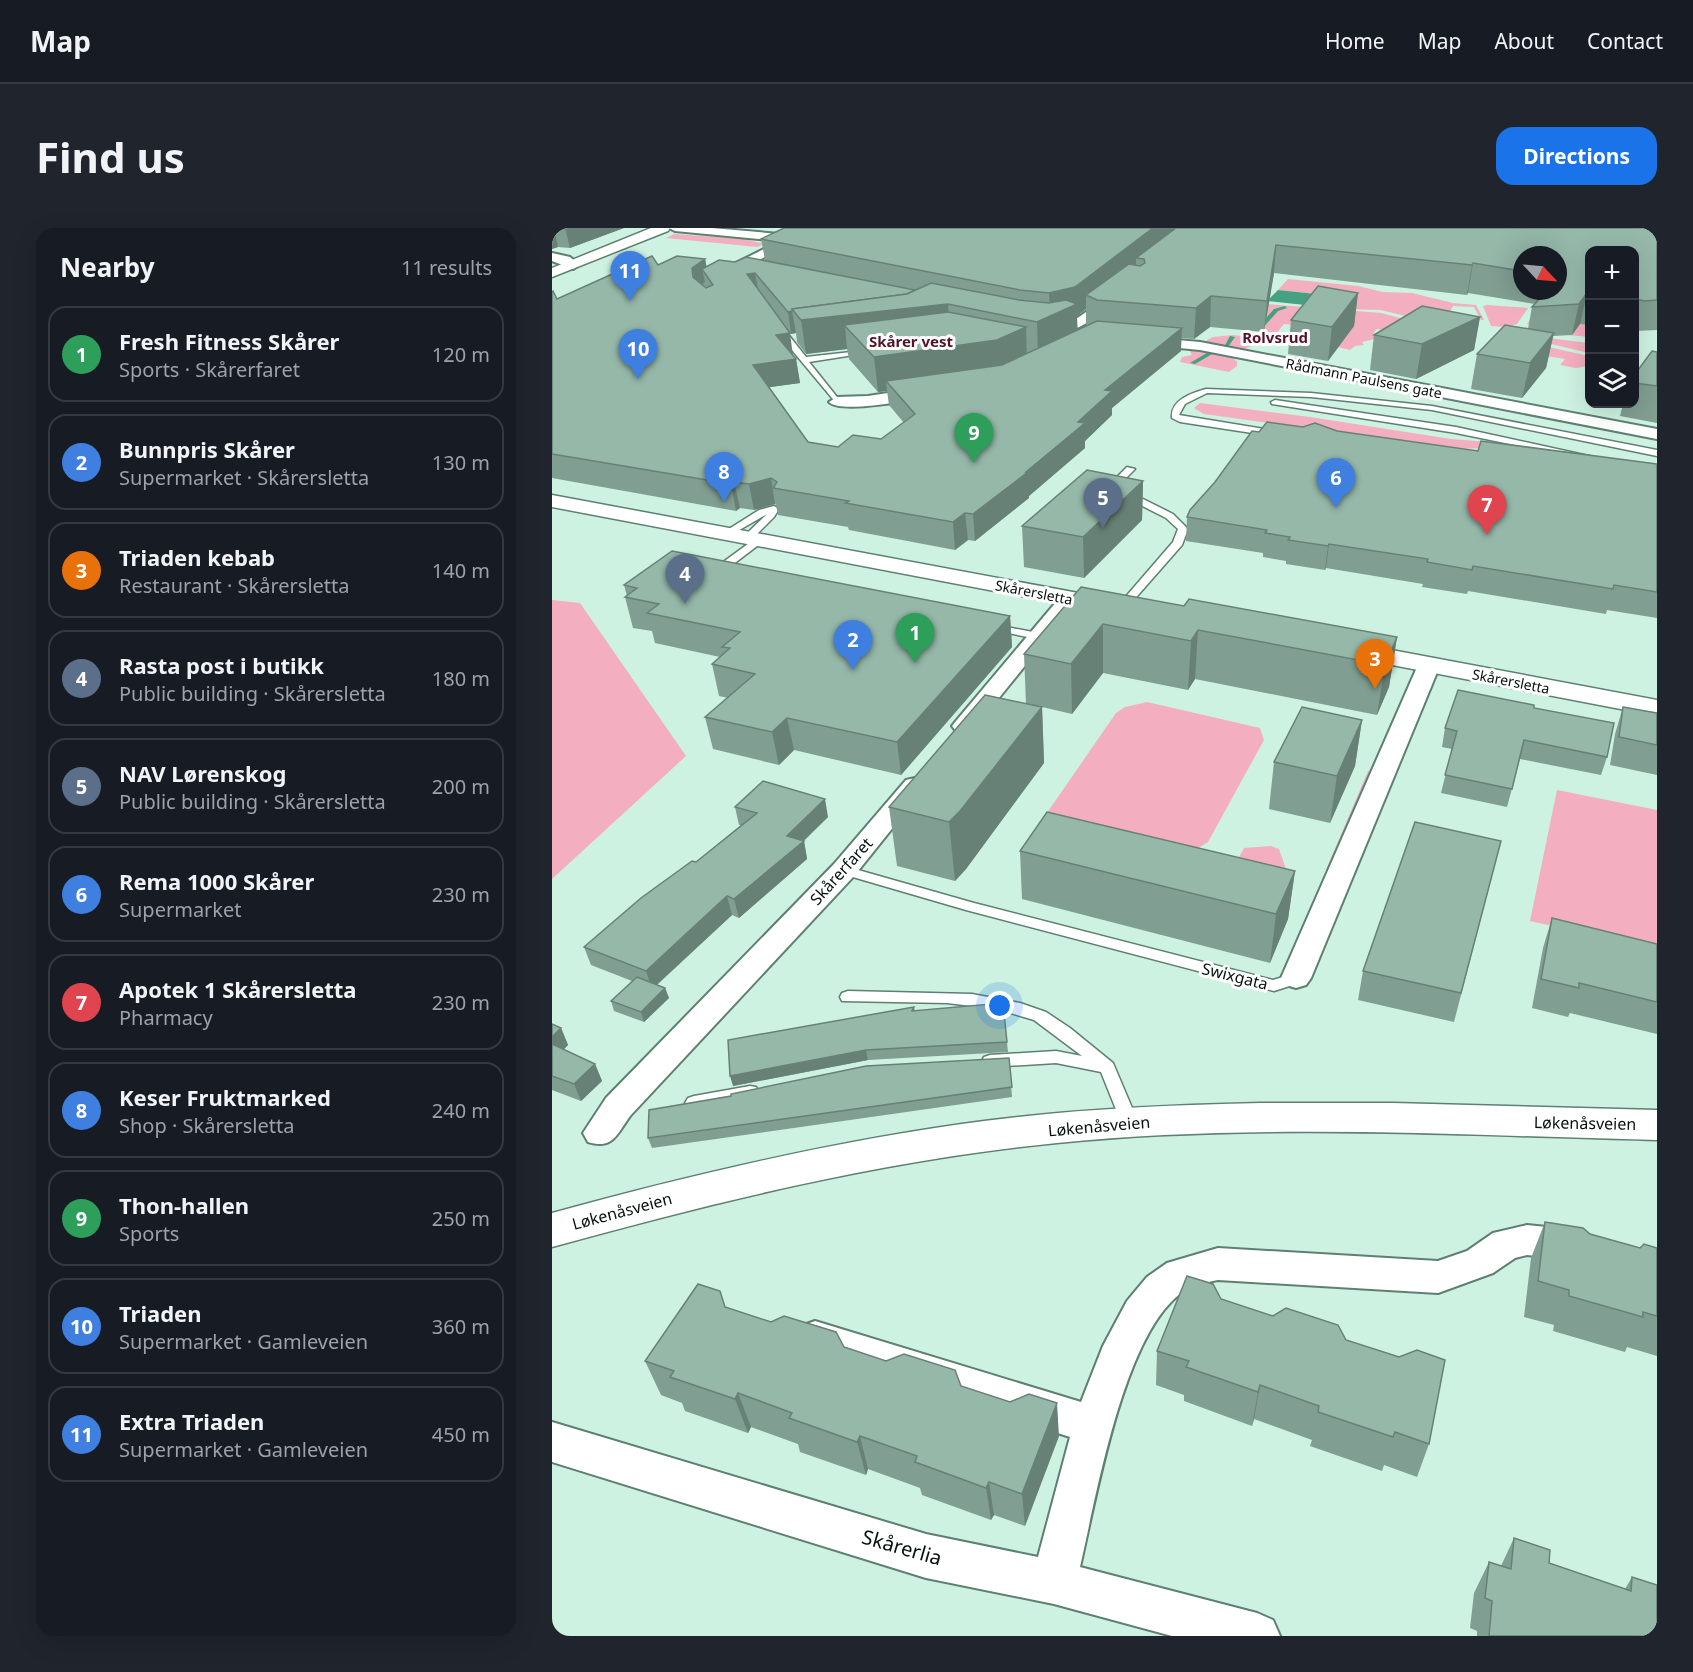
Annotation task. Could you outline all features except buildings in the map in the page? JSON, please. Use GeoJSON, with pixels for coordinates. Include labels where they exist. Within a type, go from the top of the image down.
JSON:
{"type":"FeatureCollection","features":[{"type":"Feature","properties":{"kind":"street"},"geometry":{"type":"LineString","coordinates":[[557,264],[645,228]]}},
{"type":"Feature","properties":{"kind":"street"},"geometry":{"type":"LineString","coordinates":[[557,264],[663,228]]}},
{"type":"Feature","properties":{"kind":"street"},"geometry":{"type":"LineString","coordinates":[[675,228],[705,229],[795,245]]}},
{"type":"Feature","properties":{"kind":"street"},"geometry":{"type":"LineString","coordinates":[[759,272],[730,270],[795,245],[815,228]]}},
{"type":"Feature","properties":{"kind":"street"},"geometry":{"type":"LineString","coordinates":[[1032,328],[1079,329],[1127,286]]}},
{"type":"Feature","properties":{"kind":"street","name":"Rådmann Paulsens gate"},"geometry":{"type":"LineString","coordinates":[[1130,340],[1200,346],[1657,434]]}},
{"type":"Feature","properties":{"kind":"street"},"geometry":{"type":"LineString","coordinates":[[837,402],[868,401],[945,389]]}},
{"type":"Feature","properties":{"kind":"street","name":"Skårersletta"},"geometry":{"type":"LineString","coordinates":[[552,501],[1132,610]]}},
{"type":"Feature","properties":{"kind":"street"},"geometry":{"type":"LineString","coordinates":[[951,741],[1070,598]]}},
{"type":"Feature","properties":{"kind":"street","name":"Skårersletta"},"geometry":{"type":"LineString","coordinates":[[1326,646],[1657,708]]}},
{"type":"Feature","properties":{"kind":"street","name":"Swixgata"},"geometry":{"type":"LineString","coordinates":[[1296,978],[1429,665]]}},
{"type":"Feature","properties":{"kind":"street","name":"Skårerfaret"},"geometry":{"type":"LineString","coordinates":[[600,1133],[618,1107],[844,870],[928,769]]}},
{"type":"Feature","properties":{"kind":"street","name":"Løkenåsveien"},"geometry":{"type":"LineString","coordinates":[[552,1230],[701,1189],[849,1159],[981,1138],[1129,1122],[1369,1119],[1657,1125]]}},
{"type":"Feature","properties":{"kind":"street"},"geometry":{"type":"LineString","coordinates":[[1054,1582],[1094,1425],[1121,1348],[1139,1313],[1160,1287],[1183,1272],[1218,1264],[1438,1277],[1480,1262],[1506,1244],[1527,1240],[1557,1242],[1612,1258]]}},
{"type":"Feature","properties":{"kind":"street"},"geometry":{"type":"LineString","coordinates":[[783,1328],[1094,1425]]}},
{"type":"Feature","properties":{"kind":"street","name":"Skårerlia"},"geometry":{"type":"LineString","coordinates":[[552,1442],[926,1556],[1054,1582],[1257,1636]]}},
{"type":"Feature","properties":{"kind":"lane"},"geometry":{"type":"LineString","coordinates":[[773,321],[837,402]]}},
{"type":"Feature","properties":{"kind":"lane"},"geometry":{"type":"LineString","coordinates":[[787,339],[797,338]]}},
{"type":"Feature","properties":{"kind":"lane"},"geometry":{"type":"LineString","coordinates":[[804,360],[879,351]]}},
{"type":"Feature","properties":{"kind":"lane"},"geometry":{"type":"LineString","coordinates":[[1295,436],[1180,419],[1175,416],[1182,402],[1206,391],[1372,400],[1527,426],[1657,453]]}},
{"type":"Feature","properties":{"kind":"lane"},"geometry":{"type":"LineString","coordinates":[[1272,402],[1456,430],[1569,451],[1613,462]]}},
{"type":"Feature","properties":{"kind":"lane"},"geometry":{"type":"LineString","coordinates":[[1130,468],[1119,479],[1116,489],[1128,499],[1173,518],[1183,529],[1178,543],[1132,610]]}},
{"type":"Feature","properties":{"kind":"lane"},"geometry":{"type":"LineString","coordinates":[[716,573],[744,537]]}},
{"type":"Feature","properties":{"kind":"lane"},"geometry":{"type":"LineString","coordinates":[[980,624],[1038,636]]}},
{"type":"Feature","properties":{"kind":"lane","name":"Swixgata"},"geometry":{"type":"LineString","coordinates":[[844,870],[971,907],[1274,986],[1296,978]]}},
{"type":"Feature","properties":{"kind":"lane"},"geometry":{"type":"LineString","coordinates":[[848,997],[985,1000],[1012,1004],[1042,1017],[1107,1067],[1129,1122]]}},
{"type":"Feature","properties":{"kind":"lane"},"geometry":{"type":"LineString","coordinates":[[973,1062],[1056,1057],[1107,1067]]}},
{"type":"Feature","properties":{"kind":"lane"},"geometry":{"type":"LineString","coordinates":[[675,1106],[766,1089]]}},
{"type":"Feature","properties":{"kind":"shaded area"},"geometry":{"type":"Polygon","coordinates":[[[674,234],[744,239],[764,244],[757,247],[666,238],[674,234]]]}},
{"type":"Feature","properties":{"kind":"shaded area"},"geometry":{"type":"Polygon","coordinates":[[[1288,279],[1358,286],[1383,292],[1412,293],[1453,303],[1476,305],[1484,320],[1481,320],[1474,307],[1453,306],[1443,325],[1381,310],[1341,309],[1316,294],[1278,290],[1288,279]]]}},
{"type":"Feature","properties":{"kind":"shaded area"},"geometry":{"type":"Polygon","coordinates":[[[1278,290],[1316,294],[1305,305],[1267,301],[1278,290]]]}},
{"type":"Feature","properties":{"kind":"shaded area"},"geometry":{"type":"Polygon","coordinates":[[[1540,303],[1576,321],[1585,322],[1585,337],[1558,334],[1548,338],[1585,343],[1585,352],[1551,344],[1537,325],[1527,324],[1540,303]]]}},
{"type":"Feature","properties":{"kind":"shaded area"},"geometry":{"type":"Polygon","coordinates":[[[1266,304],[1381,313],[1411,321],[1393,332],[1377,329],[1373,334],[1387,336],[1362,342],[1364,345],[1355,346],[1350,350],[1338,347],[1351,330],[1284,324],[1276,334],[1254,331],[1264,320],[1266,304]]]}},
{"type":"Feature","properties":{"kind":"shaded area"},"geometry":{"type":"Polygon","coordinates":[[[1483,306],[1528,308],[1517,324],[1505,327],[1491,326],[1483,306]]]}},
{"type":"Feature","properties":{"kind":"shaded area"},"geometry":{"type":"Polygon","coordinates":[[[1233,335],[1262,338],[1262,341],[1246,348],[1245,352],[1207,344],[1207,340],[1213,337],[1233,335]]]}},
{"type":"Feature","properties":{"kind":"shaded area"},"geometry":{"type":"Polygon","coordinates":[[[1544,346],[1585,355],[1585,367],[1576,368],[1560,365],[1565,359],[1514,351],[1544,346]]]}},
{"type":"Feature","properties":{"kind":"shaded area"},"geometry":{"type":"Polygon","coordinates":[[[1202,349],[1230,355],[1237,362],[1237,366],[1229,372],[1180,362],[1182,357],[1192,355],[1190,351],[1202,349]]]}},
{"type":"Feature","properties":{"kind":"shaded area"},"geometry":{"type":"Polygon","coordinates":[[[1200,403],[1567,453],[1491,448],[1453,449],[1204,414],[1194,408],[1200,403]]]}},
{"type":"Feature","properties":{"kind":"shaded area"},"geometry":{"type":"Polygon","coordinates":[[[552,600],[580,603],[686,756],[552,879],[552,600]]]}},
{"type":"Feature","properties":{"kind":"shaded area"},"geometry":{"type":"Polygon","coordinates":[[[1147,702],[1260,728],[1264,740],[1208,842],[1195,850],[1040,823],[1116,713],[1125,707],[1147,702]]]}},
{"type":"Feature","properties":{"kind":"shaded area"},"geometry":{"type":"Polygon","coordinates":[[[1368,771],[1373,772],[1332,872],[1326,870],[1368,771]]]}},
{"type":"Feature","properties":{"kind":"shaded area"},"geometry":{"type":"Polygon","coordinates":[[[1557,790],[1657,810],[1657,949],[1530,921],[1557,790]]]}},
{"type":"Feature","properties":{"kind":"shaded area"},"geometry":{"type":"Polygon","coordinates":[[[1271,846],[1279,849],[1286,869],[1274,885],[1231,872],[1244,848],[1271,846]]]}},
{"type":"Feature","properties":{"kind":"waterway"},"geometry":{"type":"LineString","coordinates":[[1258,330],[1276,310],[1285,307]]}},
{"type":"Feature","properties":{"kind":"waterway"},"geometry":{"type":"LineString","coordinates":[[1226,346],[1232,337]]}},
{"type":"Feature","properties":{"kind":"waterway"},"geometry":{"type":"LineString","coordinates":[[1193,363],[1212,352]]}},
{"type":"Feature","properties":{"kind":"place","name":"Extra Triaden"},"geometry":{"type":"Point","coordinates":[630,301]}},
{"type":"Feature","properties":{"kind":"place","name":"Triaden"},"geometry":{"type":"Point","coordinates":[638,379]}},
{"type":"Feature","properties":{"kind":"place","name":"Thon-hallen"},"geometry":{"type":"Point","coordinates":[974,463]}},
{"type":"Feature","properties":{"kind":"place","name":"Keser Fruktmarked"},"geometry":{"type":"Point","coordinates":[724,502]}},
{"type":"Feature","properties":{"kind":"place","name":"Rema 1000 Skårer"},"geometry":{"type":"Point","coordinates":[1336,508]}},
{"type":"Feature","properties":{"kind":"place","name":"NAV Lørenskog"},"geometry":{"type":"Point","coordinates":[1103,528]}},
{"type":"Feature","properties":{"kind":"place","name":"Apotek 1 Skårersletta"},"geometry":{"type":"Point","coordinates":[1487,535]}},
{"type":"Feature","properties":{"kind":"place","name":"Rasta post i butikk"},"geometry":{"type":"Point","coordinates":[685,604]}},
{"type":"Feature","properties":{"kind":"place","name":"Fresh Fitness Skårer"},"geometry":{"type":"Point","coordinates":[915,663]}},
{"type":"Feature","properties":{"kind":"place","name":"Bunnpris Skårer"},"geometry":{"type":"Point","coordinates":[853,670]}},
{"type":"Feature","properties":{"kind":"place","name":"Triaden kebab"},"geometry":{"type":"Point","coordinates":[1375,689]}},
{"type":"Feature","properties":{"kind":"district","name":"Rolvsrud"},"geometry":{"type":"Point","coordinates":[1275,337]}},
{"type":"Feature","properties":{"kind":"district","name":"Skårer vest"},"geometry":{"type":"Point","coordinates":[911,341]}}]}
